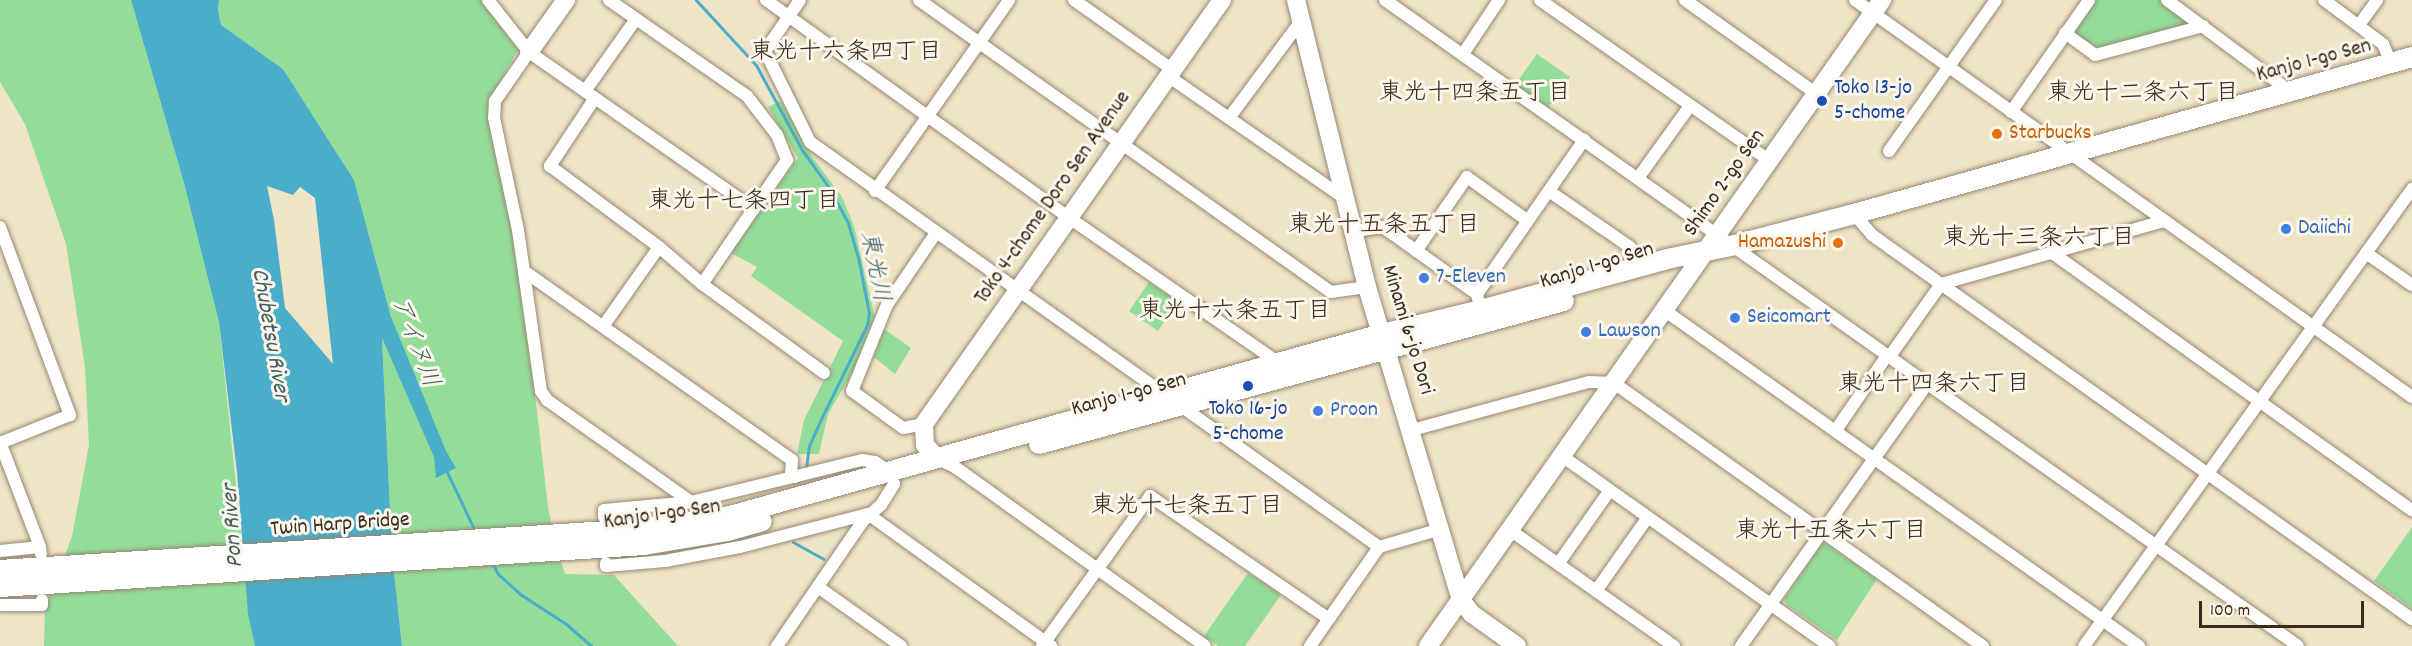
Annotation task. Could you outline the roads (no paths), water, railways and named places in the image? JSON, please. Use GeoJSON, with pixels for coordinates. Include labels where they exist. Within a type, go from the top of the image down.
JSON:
{"type":"FeatureCollection","features":[{"type":"Feature","properties":{"kind":"main road","name":"Kanjo 1-go Sen"},"geometry":{"type":"LineString","coordinates":[[1481,309],[1663,273],[1727,239],[1854,214],[2392,65],[2412,57]]}},
{"type":"Feature","properties":{"kind":"main road","name":"Kanjo 1-go Sen"},"geometry":{"type":"LineString","coordinates":[[555,544],[644,545],[728,531],[892,478],[1384,341],[1481,309],[1707,250]]}},
{"type":"Feature","properties":{"kind":"main road","name":"Twin Harp Bridge"},"geometry":{"type":"LineString","coordinates":[[93,574],[555,544]]}},
{"type":"Feature","properties":{"kind":"main road"},"geometry":{"type":"LineString","coordinates":[[0,570],[93,574]]}},
{"type":"Feature","properties":{"kind":"main road"},"geometry":{"type":"LineString","coordinates":[[0,587],[93,574]]}},
{"type":"Feature","properties":{"kind":"street"},"geometry":{"type":"LineString","coordinates":[[488,0],[529,52],[754,209]]}},
{"type":"Feature","properties":{"kind":"street"},"geometry":{"type":"LineString","coordinates":[[566,0],[495,101],[494,109],[524,271],[542,391],[547,400],[691,502]]}},
{"type":"Feature","properties":{"kind":"street"},"geometry":{"type":"LineString","coordinates":[[609,0],[747,96],[777,135],[786,160],[702,284]]}},
{"type":"Feature","properties":{"kind":"street"},"geometry":{"type":"LineString","coordinates":[[766,0],[929,115],[1280,370]]}},
{"type":"Feature","properties":{"kind":"street"},"geometry":{"type":"LineString","coordinates":[[800,0],[765,51],[810,142],[875,191],[1379,547]]}},
{"type":"Feature","properties":{"kind":"street"},"geometry":{"type":"LineString","coordinates":[[919,0],[1331,292],[1367,286]]}},
{"type":"Feature","properties":{"kind":"street"},"geometry":{"type":"LineString","coordinates":[[875,191],[1009,0]]}},
{"type":"Feature","properties":{"kind":"street"},"geometry":{"type":"LineString","coordinates":[[1074,0],[1229,118],[1347,200]]}},
{"type":"Feature","properties":{"kind":"street","name":"Toko 4-chome Doro Sen Avenue"},"geometry":{"type":"LineString","coordinates":[[924,424],[1222,0]]}},
{"type":"Feature","properties":{"kind":"street","name":"Minami 6-jo Dori"},"geometry":{"type":"LineString","coordinates":[[1296,0],[1367,286],[1412,430],[1461,600],[1472,614],[1517,646]]}},
{"type":"Feature","properties":{"kind":"street"},"geometry":{"type":"LineString","coordinates":[[1386,0],[1727,239],[2298,646]]}},
{"type":"Feature","properties":{"kind":"street"},"geometry":{"type":"LineString","coordinates":[[1463,54],[1499,0]]}},
{"type":"Feature","properties":{"kind":"street"},"geometry":{"type":"LineString","coordinates":[[1540,0],[1770,161]]}},
{"type":"Feature","properties":{"kind":"street"},"geometry":{"type":"LineString","coordinates":[[1685,0],[1816,94]]}},
{"type":"Feature","properties":{"kind":"street"},"geometry":{"type":"LineString","coordinates":[[1855,0],[1878,6],[1949,68],[2412,397]]}},
{"type":"Feature","properties":{"kind":"street"},"geometry":{"type":"LineString","coordinates":[[1889,151],[1996,0]]}},
{"type":"Feature","properties":{"kind":"street"},"geometry":{"type":"LineString","coordinates":[[2011,112],[2089,0]]}},
{"type":"Feature","properties":{"kind":"street"},"geometry":{"type":"LineString","coordinates":[[2167,0],[2182,4],[2204,26],[2291,93]]}},
{"type":"Feature","properties":{"kind":"street"},"geometry":{"type":"LineString","coordinates":[[2324,0],[2384,44],[2392,65]]}},
{"type":"Feature","properties":{"kind":"street"},"geometry":{"type":"LineString","coordinates":[[2359,25],[2377,0]]}},
{"type":"Feature","properties":{"kind":"street","name":"Shimo 2-go Sen"},"geometry":{"type":"LineString","coordinates":[[1727,239],[1770,161],[1878,6]]}},
{"type":"Feature","properties":{"kind":"street"},"geometry":{"type":"LineString","coordinates":[[636,19],[550,166],[659,247],[702,284],[824,373]]}},
{"type":"Feature","properties":{"kind":"street"},"geometry":{"type":"LineString","coordinates":[[1229,118],[1301,21]]}},
{"type":"Feature","properties":{"kind":"street"},"geometry":{"type":"LineString","coordinates":[[2065,33],[2095,55],[2204,26]]}},
{"type":"Feature","properties":{"kind":"street"},"geometry":{"type":"LineString","coordinates":[[1638,178],[1690,106]]}},
{"type":"Feature","properties":{"kind":"street"},"geometry":{"type":"LineString","coordinates":[[1354,231],[1383,227],[1416,250],[1481,309],[1528,221],[1584,140]]}},
{"type":"Feature","properties":{"kind":"street"},"geometry":{"type":"LineString","coordinates":[[1416,250],[1467,177],[1528,221]]}},
{"type":"Feature","properties":{"kind":"street"},"geometry":{"type":"LineString","coordinates":[[2084,646],[2412,189]]}},
{"type":"Feature","properties":{"kind":"street"},"geometry":{"type":"LineString","coordinates":[[1549,191],[1630,247],[1636,267]]}},
{"type":"Feature","properties":{"kind":"street"},"geometry":{"type":"LineString","coordinates":[[1854,214],[1872,236],[2412,619]]}},
{"type":"Feature","properties":{"kind":"street"},"geometry":{"type":"LineString","coordinates":[[1836,430],[1941,284],[2163,221]]}},
{"type":"Feature","properties":{"kind":"street"},"geometry":{"type":"LineString","coordinates":[[0,227],[70,415],[0,442],[41,551],[0,551]]}},
{"type":"Feature","properties":{"kind":"street"},"geometry":{"type":"LineString","coordinates":[[936,233],[886,305],[852,391],[903,428],[924,424],[925,445],[947,463],[1205,646]]}},
{"type":"Feature","properties":{"kind":"street"},"geometry":{"type":"LineString","coordinates":[[604,325],[659,247]]}},
{"type":"Feature","properties":{"kind":"street","name":"Shimo 2-go Sen"},"geometry":{"type":"LineString","coordinates":[[1428,646],[1707,250]]}},
{"type":"Feature","properties":{"kind":"street"},"geometry":{"type":"LineString","coordinates":[[2051,252],[2412,510]]}},
{"type":"Feature","properties":{"kind":"street"},"geometry":{"type":"LineString","coordinates":[[2366,253],[2412,285]]}},
{"type":"Feature","properties":{"kind":"street"},"geometry":{"type":"LineString","coordinates":[[524,271],[604,325],[792,460],[791,474],[795,477]]}},
{"type":"Feature","properties":{"kind":"street"},"geometry":{"type":"LineString","coordinates":[[1664,310],[2139,646]]}},
{"type":"Feature","properties":{"kind":"street"},"geometry":{"type":"LineString","coordinates":[[1412,430],[1589,382],[1614,383],[1983,646]]}},
{"type":"Feature","properties":{"kind":"street"},"geometry":{"type":"LineString","coordinates":[[1741,646],[1928,383]]}},
{"type":"Feature","properties":{"kind":"street"},"geometry":{"type":"LineString","coordinates":[[1562,456],[1829,646]]}},
{"type":"Feature","properties":{"kind":"street"},"geometry":{"type":"LineString","coordinates":[[604,514],[691,502],[862,460],[875,462],[892,478],[881,505],[868,514],[740,547],[665,561],[606,565]]}},
{"type":"Feature","properties":{"kind":"street"},"geometry":{"type":"LineString","coordinates":[[1558,564],[1610,490]]}},
{"type":"Feature","properties":{"kind":"street"},"geometry":{"type":"LineString","coordinates":[[868,514],[1046,645],[1097,568],[1150,496],[1329,619]]}},
{"type":"Feature","properties":{"kind":"street"},"geometry":{"type":"LineString","coordinates":[[777,646],[868,514]]}},
{"type":"Feature","properties":{"kind":"street"},"geometry":{"type":"LineString","coordinates":[[1596,591],[1648,517]]}},
{"type":"Feature","properties":{"kind":"street"},"geometry":{"type":"LineString","coordinates":[[1310,646],[1379,547],[1441,530]]}},
{"type":"Feature","properties":{"kind":"street"},"geometry":{"type":"LineString","coordinates":[[1510,530],[1674,646]]}},
{"type":"Feature","properties":{"kind":"street"},"geometry":{"type":"LineString","coordinates":[[818,587],[901,646]]}},
{"type":"Feature","properties":{"kind":"street"},"geometry":{"type":"LineString","coordinates":[[0,605],[42,605],[42,600]]}},
{"type":"Feature","properties":{"kind":"water","name":"Chubetsu River"},"geometry":{"type":"Polygon","coordinates":[[[131,0],[219,0],[221,25],[283,69],[354,180],[391,317],[446,451],[456,468],[436,478],[434,457],[382,338],[392,553],[402,646],[255,646],[248,614],[237,472],[219,322],[184,183],[131,0]],[[267,186],[274,220],[285,308],[333,364],[315,198],[300,187],[293,195],[267,186]]]}},
{"type":"Feature","properties":{"kind":"waterway","name":"東光川"},"geometry":{"type":"LineString","coordinates":[[696,0],[756,65],[802,150],[830,189],[848,223],[858,257],[869,313],[867,325],[809,446],[806,467]]}},
{"type":"Feature","properties":{"kind":"waterway","name":"アイヌ川"},"geometry":{"type":"LineString","coordinates":[[446,470],[475,531]]}},
{"type":"Feature","properties":{"kind":"waterway","name":"東光川"},"geometry":{"type":"LineString","coordinates":[[793,542],[824,559]]}},
{"type":"Feature","properties":{"kind":"waterway","name":"アイヌ川"},"geometry":{"type":"LineString","coordinates":[[491,561],[498,574],[520,594],[566,624],[591,646]]}},
{"type":"Feature","properties":{"kind":"place","name":"Toko 13-jo 5-chome"},"geometry":{"type":"Point","coordinates":[1822,101]}},
{"type":"Feature","properties":{"kind":"place","name":"Starbucks"},"geometry":{"type":"Point","coordinates":[1997,134]}},
{"type":"Feature","properties":{"kind":"place","name":"Daiichi"},"geometry":{"type":"Point","coordinates":[2286,229]}},
{"type":"Feature","properties":{"kind":"place","name":"Hamazushi"},"geometry":{"type":"Point","coordinates":[1838,243]}},
{"type":"Feature","properties":{"kind":"place","name":"7-Eleven"},"geometry":{"type":"Point","coordinates":[1424,278]}},
{"type":"Feature","properties":{"kind":"place","name":"Seicomart"},"geometry":{"type":"Point","coordinates":[1735,318]}},
{"type":"Feature","properties":{"kind":"place","name":"Lawson"},"geometry":{"type":"Point","coordinates":[1586,332]}},
{"type":"Feature","properties":{"kind":"place","name":"Toko 16-jo 5-chome"},"geometry":{"type":"Point","coordinates":[1248,386]}},
{"type":"Feature","properties":{"kind":"place","name":"Proon"},"geometry":{"type":"Point","coordinates":[1318,411]}},
{"type":"Feature","properties":{"kind":"district","name":"東光十六条四丁目"},"geometry":{"type":"Point","coordinates":[846,54]}},
{"type":"Feature","properties":{"kind":"district","name":"東光十四条五丁目"},"geometry":{"type":"Point","coordinates":[1475,95]}},
{"type":"Feature","properties":{"kind":"district","name":"東光十二条六丁目"},"geometry":{"type":"Point","coordinates":[2143,95]}},
{"type":"Feature","properties":{"kind":"district","name":"東光十七条四丁目"},"geometry":{"type":"Point","coordinates":[744,203]}},
{"type":"Feature","properties":{"kind":"district","name":"東光十五条五丁目"},"geometry":{"type":"Point","coordinates":[1384,227]}},
{"type":"Feature","properties":{"kind":"district","name":"東光十三条六丁目"},"geometry":{"type":"Point","coordinates":[2039,240]}},
{"type":"Feature","properties":{"kind":"district","name":"東光十六条五丁目"},"geometry":{"type":"Point","coordinates":[1235,313]}},
{"type":"Feature","properties":{"kind":"district","name":"東光十四条六丁目"},"geometry":{"type":"Point","coordinates":[1934,386]}},
{"type":"Feature","properties":{"kind":"district","name":"東光十七条五丁目"},"geometry":{"type":"Point","coordinates":[1187,508]}},
{"type":"Feature","properties":{"kind":"district","name":"東光十五条六丁目"},"geometry":{"type":"Point","coordinates":[1831,533]}},
{"type":"Feature","properties":{"kind":"water label","name":"Pon River"},"geometry":{"type":"Point","coordinates":[234,526]}}]}
